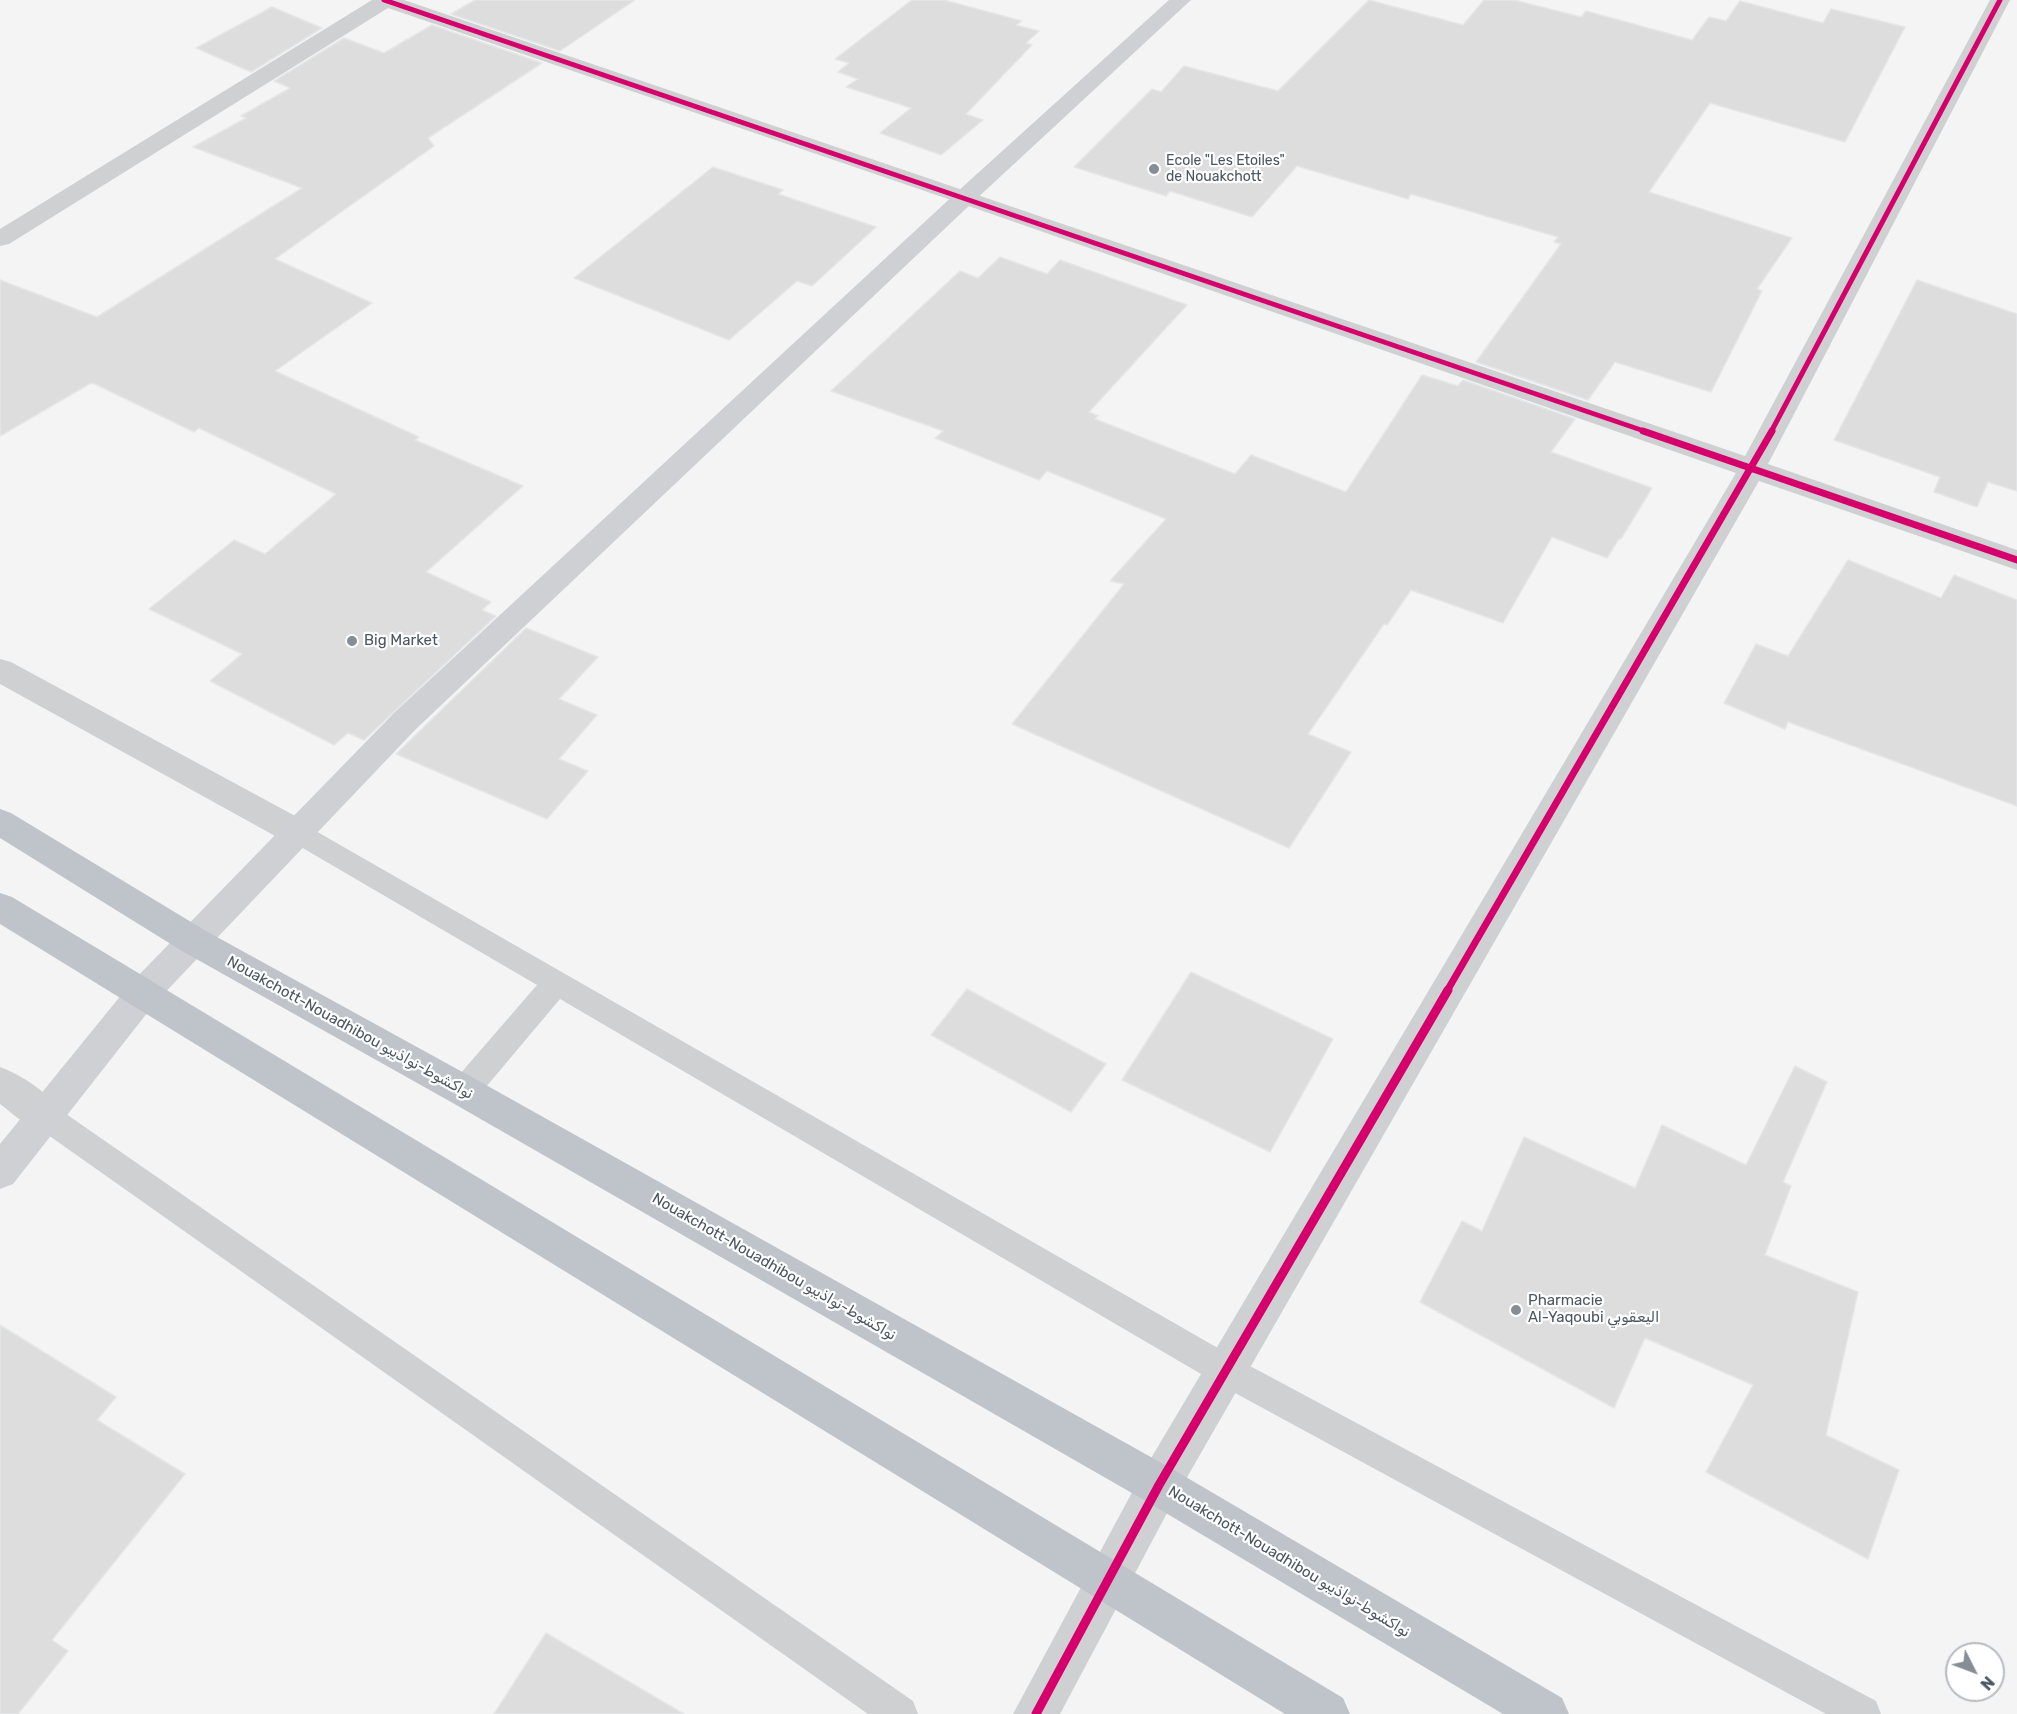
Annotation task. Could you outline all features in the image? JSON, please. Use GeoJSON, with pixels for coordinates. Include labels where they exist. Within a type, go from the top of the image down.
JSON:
{"type":"FeatureCollection","features":[{"type":"Feature","properties":{"kind":"highway","name":"Nouakchott-Nouadhibou نواكشوط-نواذيبو"},"geometry":{"type":"LineString","coordinates":[[0,822],[194,941],[464,1091],[1159,1485],[1546,1714]]}},
{"type":"Feature","properties":{"kind":"highway"},"geometry":{"type":"LineString","coordinates":[[0,907],[1327,1714]]}},
{"type":"Feature","properties":{"kind":"street"},"geometry":{"type":"LineString","coordinates":[[0,239],[386,0],[2017,560]]}},
{"type":"Feature","properties":{"kind":"street"},"geometry":{"type":"LineString","coordinates":[[0,1172],[143,993],[405,721],[965,197],[1181,0]]}},
{"type":"Feature","properties":{"kind":"street"},"geometry":{"type":"LineString","coordinates":[[1036,1714],[1159,1485],[1752,469],[1998,4]]}},
{"type":"Feature","properties":{"kind":"street"},"geometry":{"type":"LineString","coordinates":[[0,670],[298,833]]}},
{"type":"Feature","properties":{"kind":"street"},"geometry":{"type":"LineString","coordinates":[[0,1083],[45,1116]]}},
{"type":"Feature","properties":{"kind":"lane"},"geometry":{"type":"LineString","coordinates":[[298,833],[1225,1371],[1825,1705],[1863,1714]]}},
{"type":"Feature","properties":{"kind":"lane"},"geometry":{"type":"LineString","coordinates":[[464,1091],[556,983]]}},
{"type":"Feature","properties":{"kind":"lane"},"geometry":{"type":"LineString","coordinates":[[45,1116],[900,1714]]}},
{"type":"Feature","properties":{"kind":"building"},"geometry":{"type":"Polygon","coordinates":[[[475,0],[635,0],[560,51],[451,14],[475,0]]]}},
{"type":"Feature","properties":{"kind":"building"},"geometry":{"type":"Polygon","coordinates":[[[912,0],[944,0],[1022,21],[1016,25],[1039,31],[1026,43],[1032,45],[966,114],[983,120],[941,155],[880,133],[911,108],[846,87],[858,79],[838,72],[849,63],[835,59],[912,0]]]}},
{"type":"Feature","properties":{"kind":"building"},"geometry":{"type":"Polygon","coordinates":[[[1369,0],[1463,25],[1484,0],[1514,0],[1581,17],[1586,11],[1692,40],[1709,17],[1726,21],[1740,1],[1823,23],[1831,9],[1905,27],[1845,142],[1710,103],[1649,192],[1792,238],[1757,289],[1762,291],[1711,392],[1615,362],[1588,400],[1476,362],[1561,244],[1554,242],[1558,237],[1411,194],[1408,199],[1297,166],[1252,217],[1170,191],[1166,196],[1074,167],[1152,89],[1161,92],[1184,66],[1278,91],[1369,0]]]}},
{"type":"Feature","properties":{"kind":"building"},"geometry":{"type":"Polygon","coordinates":[[[272,7],[322,28],[251,72],[196,48],[272,7]]]}},
{"type":"Feature","properties":{"kind":"building"},"geometry":{"type":"Polygon","coordinates":[[[432,25],[542,63],[428,138],[434,146],[275,259],[372,303],[275,371],[419,437],[415,440],[523,486],[426,572],[491,602],[482,610],[496,616],[364,740],[348,733],[334,745],[210,681],[242,654],[149,609],[234,540],[265,554],[336,494],[199,428],[194,432],[91,383],[0,436],[0,280],[97,317],[302,188],[193,147],[246,118],[241,116],[290,88],[274,81],[344,38],[384,53],[432,25]]]}},
{"type":"Feature","properties":{"kind":"building"},"geometry":{"type":"Polygon","coordinates":[[[713,167],[783,190],[778,194],[876,227],[812,286],[797,281],[729,340],[574,278],[713,167]]]}},
{"type":"Feature","properties":{"kind":"building"},"geometry":{"type":"Polygon","coordinates":[[[1000,257],[1047,274],[1060,260],[1187,305],[1089,412],[1098,416],[1095,419],[1235,474],[1251,455],[1346,492],[1422,375],[1458,386],[1463,380],[1575,419],[1551,452],[1652,488],[1607,558],[1552,537],[1503,623],[1411,590],[1387,625],[1384,624],[1308,734],[1351,752],[1289,848],[1012,724],[1124,584],[1110,581],[1166,519],[1047,471],[1039,480],[935,438],[943,431],[831,391],[960,271],[978,278],[1000,257]]]}},
{"type":"Feature","properties":{"kind":"building"},"geometry":{"type":"Polygon","coordinates":[[[1917,280],[2017,314],[2017,491],[1988,482],[1977,507],[1934,492],[1940,477],[1834,440],[1917,280]]]}},
{"type":"Feature","properties":{"kind":"building"},"geometry":{"type":"Polygon","coordinates":[[[1848,560],[1941,598],[1954,575],[2017,600],[2017,806],[1788,722],[1785,729],[1724,703],[1756,644],[1788,656],[1848,560]]]}},
{"type":"Feature","properties":{"kind":"building"},"geometry":{"type":"Polygon","coordinates":[[[526,628],[598,657],[559,699],[597,715],[559,759],[588,771],[547,819],[396,754],[526,628]]]}},
{"type":"Feature","properties":{"kind":"building"},"geometry":{"type":"Polygon","coordinates":[[[1191,972],[1333,1039],[1270,1152],[1122,1080],[1191,972]]]}},
{"type":"Feature","properties":{"kind":"building"},"geometry":{"type":"Polygon","coordinates":[[[967,989],[1106,1064],[1071,1112],[931,1035],[967,989]]]}},
{"type":"Feature","properties":{"kind":"building"},"geometry":{"type":"Polygon","coordinates":[[[1795,1066],[1827,1082],[1783,1182],[1791,1186],[1765,1255],[1858,1292],[1826,1435],[1899,1470],[1868,1559],[1706,1472],[1753,1385],[1645,1338],[1614,1408],[1420,1302],[1462,1221],[1482,1231],[1524,1137],[1635,1188],[1662,1125],[1746,1165],[1795,1066]]]}},
{"type":"Feature","properties":{"kind":"building"},"geometry":{"type":"Polygon","coordinates":[[[0,1325],[116,1397],[97,1420],[185,1474],[52,1640],[68,1651],[18,1714],[0,1714],[0,1325]]]}},
{"type":"Feature","properties":{"kind":"building"},"geometry":{"type":"Polygon","coordinates":[[[546,1633],[684,1714],[494,1714],[546,1633]]]}},
{"type":"Feature","properties":{"kind":"cycle path"},"geometry":{"type":"LineString","coordinates":[[384,0],[965,197],[2017,560]]}},
{"type":"Feature","properties":{"kind":"cycle path"},"geometry":{"type":"LineString","coordinates":[[1036,1714],[1159,1485],[1752,469],[2000,0]]}},
{"type":"Feature","properties":{"kind":"place","name":"Ecole \"Les Etoiles\" de Nouakchott"},"geometry":{"type":"Point","coordinates":[1154,169]}},
{"type":"Feature","properties":{"kind":"place","name":"Big Market"},"geometry":{"type":"Point","coordinates":[352,641]}},
{"type":"Feature","properties":{"kind":"place","name":"Pharmacie Al-Yaqoubi اليعقوبي"},"geometry":{"type":"Point","coordinates":[1516,1310]}}]}
